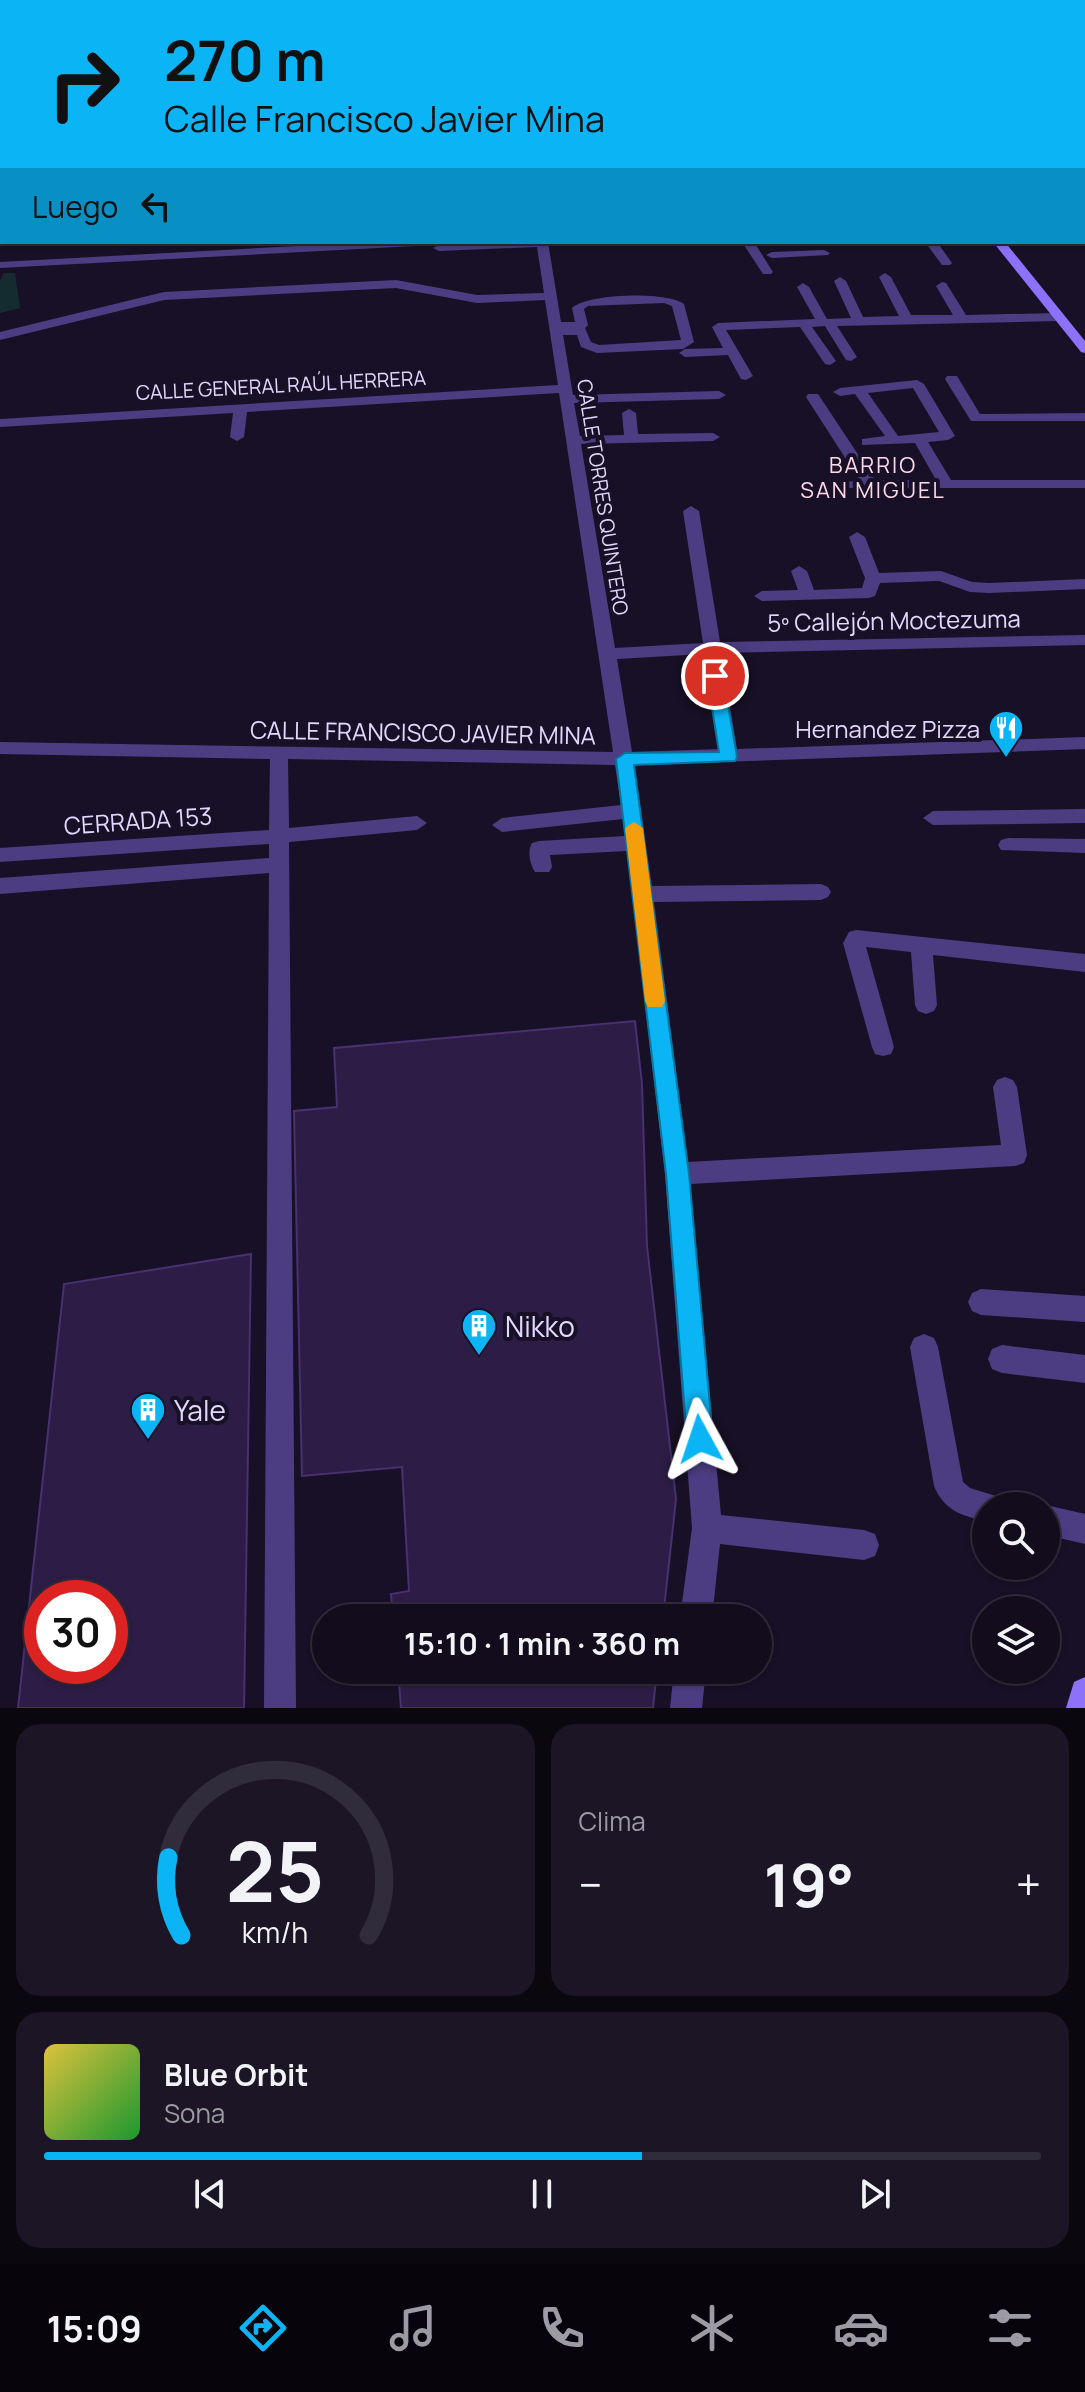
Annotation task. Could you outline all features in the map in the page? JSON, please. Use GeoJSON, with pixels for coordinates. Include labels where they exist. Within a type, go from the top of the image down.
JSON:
{"type":"FeatureCollection","features":[{"type":"Feature","properties":{"kind":"street"},"geometry":{"type":"LineString","coordinates":[[0,263],[45,254],[260,244]]}},
{"type":"Feature","properties":{"kind":"street"},"geometry":{"type":"LineString","coordinates":[[0,263],[490,244]]}},
{"type":"Feature","properties":{"kind":"street","name":"CALLE TORRES QUINTERO"},"geometry":{"type":"LineString","coordinates":[[542,244],[625,759],[677,1174],[707,1528],[698,1604]]}},
{"type":"Feature","properties":{"kind":"street"},"geometry":{"type":"LineString","coordinates":[[749,244],[764,268],[790,263],[787,254]]}},
{"type":"Feature","properties":{"kind":"street"},"geometry":{"type":"LineString","coordinates":[[932,244],[946,263]]}},
{"type":"Feature","properties":{"kind":"street"},"geometry":{"type":"LineString","coordinates":[[1001,244],[1085,349]]}},
{"type":"Feature","properties":{"kind":"street"},"geometry":{"type":"LineString","coordinates":[[772,255],[821,247],[832,267]]}},
{"type":"Feature","properties":{"kind":"street"},"geometry":{"type":"LineString","coordinates":[[885,277],[907,319]]}},
{"type":"Feature","properties":{"kind":"street"},"geometry":{"type":"LineString","coordinates":[[840,281],[859,321]]}},
{"type":"Feature","properties":{"kind":"street"},"geometry":{"type":"LineString","coordinates":[[0,336],[164,296],[396,284],[477,299],[551,296]]}},
{"type":"Feature","properties":{"kind":"street"},"geometry":{"type":"LineString","coordinates":[[942,286],[961,317]]}},
{"type":"Feature","properties":{"kind":"street"},"geometry":{"type":"LineString","coordinates":[[803,287],[851,357]]}},
{"type":"Feature","properties":{"kind":"street"},"geometry":{"type":"LineString","coordinates":[[666,299],[678,304],[688,342],[679,346],[597,349],[585,344],[583,331],[556,329],[582,325],[578,308],[585,303],[666,299]]}},
{"type":"Feature","properties":{"kind":"street"},"geometry":{"type":"LineString","coordinates":[[746,376],[717,329],[721,326],[961,317],[1058,317]]}},
{"type":"Feature","properties":{"kind":"street"},"geometry":{"type":"LineString","coordinates":[[803,323],[830,361]]}},
{"type":"Feature","properties":{"kind":"street"},"geometry":{"type":"LineString","coordinates":[[685,353],[707,359],[731,351]]}},
{"type":"Feature","properties":{"kind":"street"},"geometry":{"type":"LineString","coordinates":[[952,379],[976,418],[1085,417]]}},
{"type":"Feature","properties":{"kind":"street"},"geometry":{"type":"LineString","coordinates":[[840,392],[917,384],[948,436],[867,442]]}},
{"type":"Feature","properties":{"kind":"street"},"geometry":{"type":"LineString","coordinates":[[859,390],[894,440]]}},
{"type":"Feature","properties":{"kind":"street","name":"CALLE GENERAL RAÚL HERRERA"},"geometry":{"type":"LineString","coordinates":[[0,423],[241,407],[566,394],[719,395]]}},
{"type":"Feature","properties":{"kind":"street"},"geometry":{"type":"LineString","coordinates":[[813,397],[870,484]]}},
{"type":"Feature","properties":{"kind":"street"},"geometry":{"type":"LineString","coordinates":[[237,437],[241,407]]}},
{"type":"Feature","properties":{"kind":"street"},"geometry":{"type":"LineString","coordinates":[[629,413],[631,439]]}},
{"type":"Feature","properties":{"kind":"street"},"geometry":{"type":"LineString","coordinates":[[574,440],[713,437]]}},
{"type":"Feature","properties":{"kind":"street"},"geometry":{"type":"LineString","coordinates":[[919,438],[946,484]]}},
{"type":"Feature","properties":{"kind":"street"},"geometry":{"type":"LineString","coordinates":[[844,485],[1085,484]]}},
{"type":"Feature","properties":{"kind":"street"},"geometry":{"type":"LineString","coordinates":[[691,511],[729,757]]}},
{"type":"Feature","properties":{"kind":"street"},"geometry":{"type":"LineString","coordinates":[[762,596],[869,593],[873,578],[857,537]]}},
{"type":"Feature","properties":{"kind":"street"},"geometry":{"type":"LineString","coordinates":[[799,571],[808,595]]}},
{"type":"Feature","properties":{"kind":"street"},"geometry":{"type":"LineString","coordinates":[[873,578],[941,576],[970,587],[989,588],[1085,584]]}},
{"type":"Feature","properties":{"kind":"street","name":"5º Callejón Moctezuma"},"geometry":{"type":"LineString","coordinates":[[608,654],[710,648],[1085,640]]}},
{"type":"Feature","properties":{"kind":"street","name":"CALLE FRANCISCO JAVIER MINA"},"geometry":{"type":"LineString","coordinates":[[0,748],[625,759],[1085,743]]}},
{"type":"Feature","properties":{"kind":"street"},"geometry":{"type":"LineString","coordinates":[[279,753],[280,1708]]}},
{"type":"Feature","properties":{"kind":"street"},"geometry":{"type":"LineString","coordinates":[[502,825],[632,811]]}},
{"type":"Feature","properties":{"kind":"street"},"geometry":{"type":"LineString","coordinates":[[933,818],[1085,816]]}},
{"type":"Feature","properties":{"kind":"street","name":"CERRADA 153"},"geometry":{"type":"LineString","coordinates":[[0,855],[280,836],[417,823]]}},
{"type":"Feature","properties":{"kind":"street"},"geometry":{"type":"LineString","coordinates":[[542,867],[539,848],[636,843]]}},
{"type":"Feature","properties":{"kind":"street"},"geometry":{"type":"LineString","coordinates":[[1008,845],[1085,846]]}},
{"type":"Feature","properties":{"kind":"street"},"geometry":{"type":"LineString","coordinates":[[0,886],[280,865]]}},
{"type":"Feature","properties":{"kind":"street"},"geometry":{"type":"LineString","coordinates":[[641,894],[821,892]]}},
{"type":"Feature","properties":{"kind":"street"},"geometry":{"type":"LineString","coordinates":[[883,1047],[854,943],[856,938],[863,936],[1085,963]]}},
{"type":"Feature","properties":{"kind":"street"},"geometry":{"type":"LineString","coordinates":[[921,943],[926,1005]]}},
{"type":"Feature","properties":{"kind":"street"},"geometry":{"type":"LineString","coordinates":[[677,1174],[1015,1155],[1005,1087]]}},
{"type":"Feature","properties":{"kind":"street"},"geometry":{"type":"LineString","coordinates":[[981,1302],[1085,1309]]}},
{"type":"Feature","properties":{"kind":"street"},"geometry":{"type":"LineString","coordinates":[[924,1347],[949,1486],[953,1494],[972,1503]]}},
{"type":"Feature","properties":{"kind":"street"},"geometry":{"type":"LineString","coordinates":[[1002,1359],[1085,1369]]}},
{"type":"Feature","properties":{"kind":"street"},"geometry":{"type":"LineString","coordinates":[[1060,1523],[1085,1529]]}},
{"type":"Feature","properties":{"kind":"street"},"geometry":{"type":"LineString","coordinates":[[707,1528],[864,1545]]}},
{"type":"Feature","properties":{"kind":"street"},"geometry":{"type":"LineString","coordinates":[[686,1708],[689,1684]]}},
{"type":"Feature","properties":{"kind":"street"},"geometry":{"type":"LineString","coordinates":[[1082,1708],[1085,1693]]}},
{"type":"Feature","properties":{"kind":"green space"},"geometry":{"type":"Polygon","coordinates":[[[4,273],[15,273],[20,308],[0,313],[0,281],[4,273]]]}},
{"type":"Feature","properties":{"kind":"building","name":"Nikko"},"geometry":{"type":"Polygon","coordinates":[[[635,1021],[642,1084],[647,1246],[676,1499],[665,1604],[392,1604],[391,1594],[409,1591],[402,1467],[302,1476],[294,1111],[337,1107],[334,1048],[635,1021]]]}},
{"type":"Feature","properties":{"kind":"building","name":"Yale"},"geometry":{"type":"Polygon","coordinates":[[[251,1254],[244,1708],[18,1708],[24,1653],[24,1684],[128,1684],[128,1580],[32,1580],[64,1284],[251,1254]]]}},
{"type":"Feature","properties":{"kind":"building"},"geometry":{"type":"Polygon","coordinates":[[[399,1684],[656,1684],[653,1708],[401,1708],[399,1684]]]}},
{"type":"Feature","properties":{"kind":"slow traffic"},"geometry":{"type":"LineString","coordinates":[[634,828],[655,1001]]}},
{"type":"Feature","properties":{"kind":"place","name":"Hernandez Pizza"},"geometry":{"type":"Point","coordinates":[1006,759]}},
{"type":"Feature","properties":{"kind":"place","name":"Nikko"},"geometry":{"type":"Point","coordinates":[479,1357]}},
{"type":"Feature","properties":{"kind":"place","name":"Yale"},"geometry":{"type":"Point","coordinates":[148,1441]}},
{"type":"Feature","properties":{"kind":"district","name":"BARRIO SAN MIGUEL"},"geometry":{"type":"Point","coordinates":[873,478]}},
{"type":"Feature","properties":{"kind":"route"},"geometry":{"type":"LineString","coordinates":[[700,1439],[677,1174],[625,759],[729,757],[715,676]]}}]}
